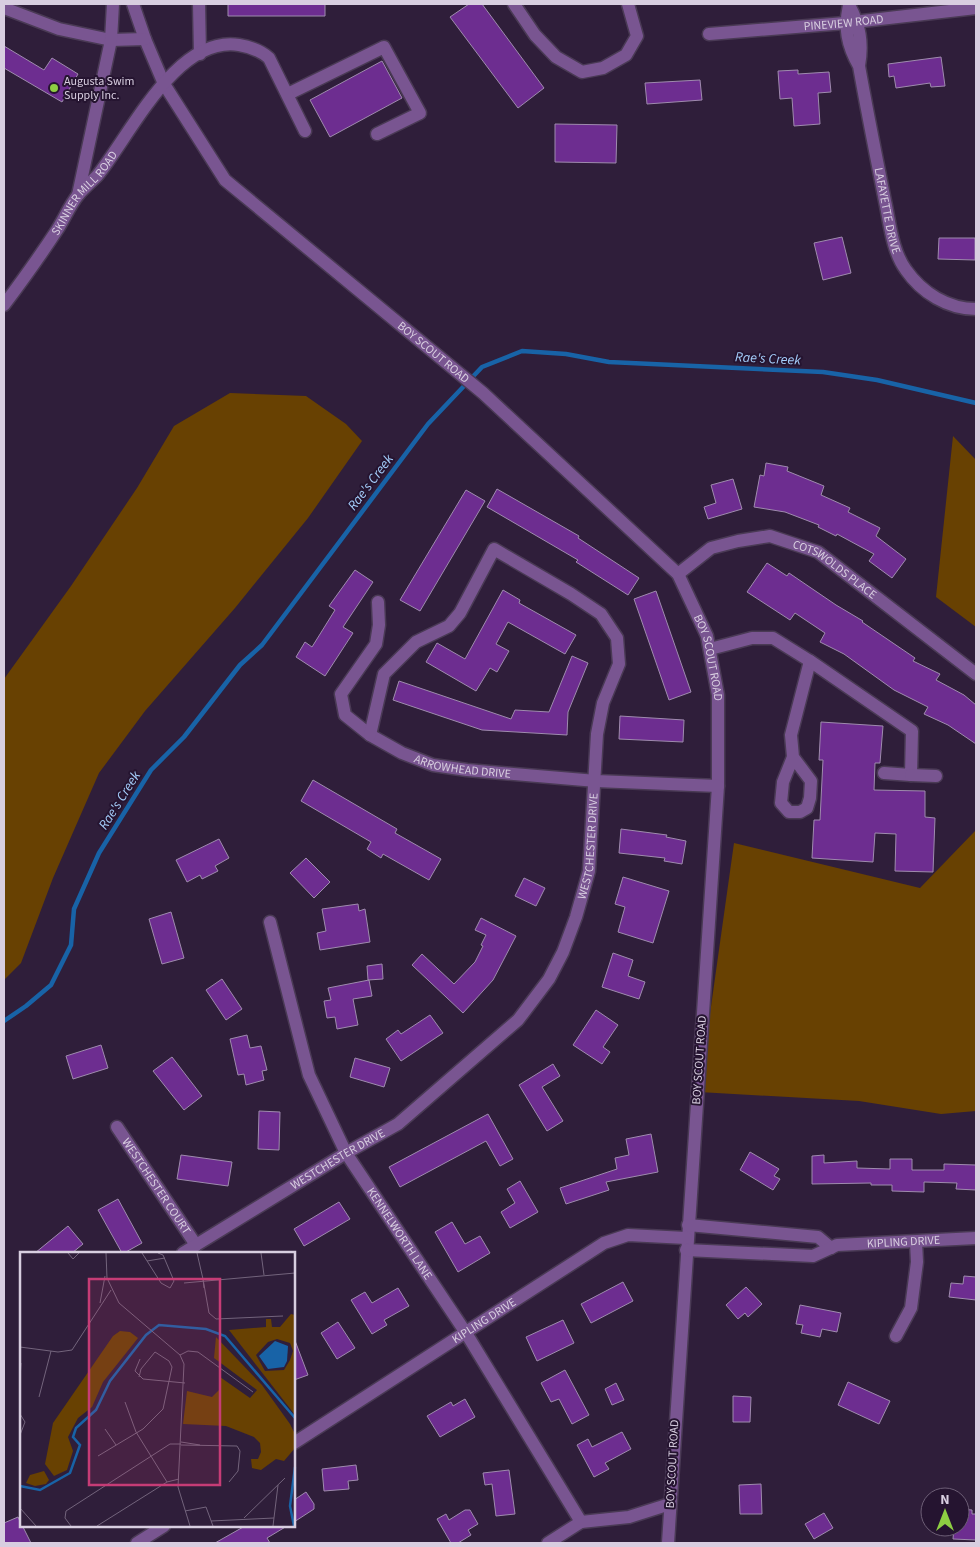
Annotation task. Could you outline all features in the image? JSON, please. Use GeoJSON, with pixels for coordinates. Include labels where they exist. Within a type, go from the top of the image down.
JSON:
{"type":"FeatureCollection","features":[{"type":"Feature","properties":{"kind":"street"},"geometry":{"type":"LineString","coordinates":[[78,195],[111,40],[113,4]]}},
{"type":"Feature","properties":{"kind":"street","name":"BOY SCOUT ROAD"},"geometry":{"type":"LineString","coordinates":[[134,4],[145,39],[164,84],[225,180],[483,393],[678,574],[707,636],[718,695],[718,786],[686,1244],[668,1543]]}},
{"type":"Feature","properties":{"kind":"street"},"geometry":{"type":"LineString","coordinates":[[199,4],[200,54]]}},
{"type":"Feature","properties":{"kind":"street"},"geometry":{"type":"LineString","coordinates":[[514,4],[535,35],[556,57],[582,72],[603,68],[626,55],[637,36],[628,4]]}},
{"type":"Feature","properties":{"kind":"street"},"geometry":{"type":"LineString","coordinates":[[845,24],[849,4]]}},
{"type":"Feature","properties":{"kind":"street","name":"LAFAYETTE DRIVE"},"geometry":{"type":"LineString","coordinates":[[849,4],[858,22],[862,49],[859,66]]}},
{"type":"Feature","properties":{"kind":"street"},"geometry":{"type":"LineString","coordinates":[[4,8],[59,29],[111,40],[145,39]]}},
{"type":"Feature","properties":{"kind":"street","name":"PINEVIEW ROAD"},"geometry":{"type":"LineString","coordinates":[[710,34],[845,24],[976,8]]}},
{"type":"Feature","properties":{"kind":"street","name":"LAFAYETTE DRIVE"},"geometry":{"type":"LineString","coordinates":[[845,24],[851,52],[859,66],[878,169],[899,258],[917,284],[929,294],[949,305],[976,309]]}},
{"type":"Feature","properties":{"kind":"street","name":"SKINNER MILL ROAD"},"geometry":{"type":"LineString","coordinates":[[4,305],[58,229],[78,195],[97,175],[137,116],[164,84],[190,59],[211,48],[230,44],[262,51],[269,58],[305,131]]}},
{"type":"Feature","properties":{"kind":"street"},"geometry":{"type":"LineString","coordinates":[[288,94],[384,47],[420,113],[377,134]]}},
{"type":"Feature","properties":{"kind":"street","name":"COTSWOLDS PLACE"},"geometry":{"type":"LineString","coordinates":[[678,574],[711,548],[770,536],[818,552],[976,674]]}},
{"type":"Feature","properties":{"kind":"street","name":"WESTCHESTER DRIVE"},"geometry":{"type":"LineString","coordinates":[[185,1252],[346,1153],[398,1124],[518,1020],[549,979],[573,926],[589,872],[596,781],[597,734],[603,704],[619,664],[617,638],[601,614],[571,594],[494,549],[460,613],[449,626],[416,642],[384,674],[370,735]]}},
{"type":"Feature","properties":{"kind":"street","name":"ARROWHEAD DRIVE"},"geometry":{"type":"LineString","coordinates":[[378,602],[380,625],[376,644],[340,694],[345,715],[370,735],[402,753],[433,765],[468,770],[596,781],[718,786]]}},
{"type":"Feature","properties":{"kind":"street"},"geometry":{"type":"LineString","coordinates":[[710,650],[752,638],[773,638],[810,661],[912,731],[911,775]]}},
{"type":"Feature","properties":{"kind":"street"},"geometry":{"type":"LineString","coordinates":[[793,757],[790,735],[810,661]]}},
{"type":"Feature","properties":{"kind":"street"},"geometry":{"type":"LineString","coordinates":[[884,773],[936,776]]}},
{"type":"Feature","properties":{"kind":"street","name":"KENNELWORTH LANE"},"geometry":{"type":"LineString","coordinates":[[270,922],[310,1074],[346,1153],[466,1333],[581,1522]]}},
{"type":"Feature","properties":{"kind":"street","name":"WESTCHESTER COURT"},"geometry":{"type":"LineString","coordinates":[[117,1127],[196,1245]]}},
{"type":"Feature","properties":{"kind":"street"},"geometry":{"type":"LineString","coordinates":[[688,1225],[818,1237],[831,1248]]}},
{"type":"Feature","properties":{"kind":"street","name":"KIPLING DRIVE"},"geometry":{"type":"LineString","coordinates":[[295,1442],[604,1243],[628,1235],[686,1244],[813,1256],[837,1245],[976,1238]]}},
{"type":"Feature","properties":{"kind":"street"},"geometry":{"type":"LineString","coordinates":[[896,1336],[911,1308],[918,1262],[916,1242]]}},
{"type":"Feature","properties":{"kind":"street"},"geometry":{"type":"LineString","coordinates":[[548,1543],[581,1522],[629,1517],[670,1504]]}},
{"type":"Feature","properties":{"kind":"street"},"geometry":{"type":"LineString","coordinates":[[137,1543],[162,1527]]}},
{"type":"Feature","properties":{"kind":"shaded area"},"geometry":{"type":"Polygon","coordinates":[[[230,393],[306,396],[346,424],[362,441],[308,518],[235,608],[145,711],[99,773],[53,878],[21,963],[4,980],[4,679],[71,586],[137,488],[174,426],[230,393]]]}},
{"type":"Feature","properties":{"kind":"shaded area"},"geometry":{"type":"Polygon","coordinates":[[[953,436],[976,460],[976,627],[936,597],[953,436]]]}},
{"type":"Feature","properties":{"kind":"shaded area"},"geometry":{"type":"Polygon","coordinates":[[[976,830],[976,1111],[941,1114],[859,1101],[699,1092],[734,843],[920,888],[976,830]]]}},
{"type":"Feature","properties":{"kind":"building"},"geometry":{"type":"Polygon","coordinates":[[[228,4],[325,4],[325,16],[228,16],[228,4]]]}},
{"type":"Feature","properties":{"kind":"building"},"geometry":{"type":"Polygon","coordinates":[[[469,4],[482,4],[544,88],[518,108],[450,17],[469,4]]]}},
{"type":"Feature","properties":{"kind":"building","name":"Augusta Swim Supply Inc."},"geometry":{"type":"Polygon","coordinates":[[[4,46],[44,70],[52,58],[78,74],[62,102],[4,68],[4,46]]]}},
{"type":"Feature","properties":{"kind":"building"},"geometry":{"type":"Polygon","coordinates":[[[941,57],[945,86],[931,87],[930,83],[896,88],[894,76],[889,77],[888,64],[941,57]]]}},
{"type":"Feature","properties":{"kind":"building"},"geometry":{"type":"Polygon","coordinates":[[[382,61],[402,98],[330,137],[310,100],[382,61]]]}},
{"type":"Feature","properties":{"kind":"building"},"geometry":{"type":"Polygon","coordinates":[[[798,70],[798,74],[829,72],[831,92],[818,93],[820,124],[794,126],[792,98],[780,99],[778,71],[798,70]]]}},
{"type":"Feature","properties":{"kind":"building"},"geometry":{"type":"Polygon","coordinates":[[[700,80],[702,100],[647,104],[645,83],[700,80]]]}},
{"type":"Feature","properties":{"kind":"building"},"geometry":{"type":"Polygon","coordinates":[[[555,124],[617,125],[616,163],[555,162],[555,124]]]}},
{"type":"Feature","properties":{"kind":"building"},"geometry":{"type":"Polygon","coordinates":[[[842,237],[851,273],[823,280],[814,243],[842,237]]]}},
{"type":"Feature","properties":{"kind":"building"},"geometry":{"type":"Polygon","coordinates":[[[939,238],[975,238],[975,260],[938,259],[939,238]]]}},
{"type":"Feature","properties":{"kind":"building"},"geometry":{"type":"Polygon","coordinates":[[[766,463],[788,467],[787,471],[824,486],[821,495],[850,508],[848,512],[880,528],[876,536],[906,559],[892,578],[869,561],[874,554],[837,534],[836,536],[818,527],[819,525],[785,512],[754,507],[760,475],[764,476],[766,463]]]}},
{"type":"Feature","properties":{"kind":"building"},"geometry":{"type":"Polygon","coordinates":[[[733,479],[742,509],[708,519],[704,507],[716,503],[711,485],[733,479]]]}},
{"type":"Feature","properties":{"kind":"building"},"geometry":{"type":"Polygon","coordinates":[[[497,489],[579,536],[578,538],[639,578],[628,595],[576,562],[578,560],[487,507],[497,489]]]}},
{"type":"Feature","properties":{"kind":"building"},"geometry":{"type":"Polygon","coordinates":[[[466,490],[485,501],[420,611],[400,600],[466,490]]]}},
{"type":"Feature","properties":{"kind":"building"},"geometry":{"type":"Polygon","coordinates":[[[767,563],[787,576],[789,573],[863,621],[915,658],[913,661],[940,674],[936,680],[964,695],[976,705],[976,744],[948,725],[924,714],[928,707],[894,690],[844,654],[820,642],[825,633],[795,613],[790,620],[747,592],[767,563]]]}},
{"type":"Feature","properties":{"kind":"building"},"geometry":{"type":"Polygon","coordinates":[[[355,570],[373,582],[343,627],[353,633],[325,676],[296,657],[305,642],[312,647],[335,610],[329,606],[355,570]]]}},
{"type":"Feature","properties":{"kind":"building"},"geometry":{"type":"Polygon","coordinates":[[[503,590],[520,600],[519,603],[576,635],[565,654],[508,622],[496,644],[509,651],[497,672],[490,668],[476,691],[426,662],[437,643],[465,659],[503,590]]]}},
{"type":"Feature","properties":{"kind":"building"},"geometry":{"type":"Polygon","coordinates":[[[656,591],[691,692],[669,700],[634,599],[656,591]]]}},
{"type":"Feature","properties":{"kind":"building"},"geometry":{"type":"Polygon","coordinates":[[[572,656],[588,663],[568,712],[567,735],[482,730],[393,700],[399,681],[511,719],[515,710],[549,712],[572,656]]]}},
{"type":"Feature","properties":{"kind":"building"},"geometry":{"type":"Polygon","coordinates":[[[620,716],[684,720],[683,742],[619,739],[620,716]]]}},
{"type":"Feature","properties":{"kind":"building"},"geometry":{"type":"Polygon","coordinates":[[[821,722],[883,726],[880,763],[875,763],[874,790],[925,791],[925,817],[935,818],[933,872],[895,871],[896,834],[875,833],[873,862],[812,858],[814,820],[820,820],[823,760],[819,760],[821,722]]]}},
{"type":"Feature","properties":{"kind":"building"},"geometry":{"type":"Polygon","coordinates":[[[313,780],[397,829],[395,833],[441,859],[429,880],[383,854],[381,858],[367,849],[371,842],[301,801],[313,780]]]}},
{"type":"Feature","properties":{"kind":"building"},"geometry":{"type":"Polygon","coordinates":[[[621,829],[667,835],[666,837],[686,841],[682,864],[664,861],[665,858],[619,853],[621,829]]]}},
{"type":"Feature","properties":{"kind":"building"},"geometry":{"type":"Polygon","coordinates":[[[219,839],[229,858],[215,866],[218,871],[202,879],[200,875],[187,882],[176,860],[219,839]]]}},
{"type":"Feature","properties":{"kind":"building"},"geometry":{"type":"Polygon","coordinates":[[[306,858],[330,882],[314,898],[290,873],[306,858]]]}},
{"type":"Feature","properties":{"kind":"building"},"geometry":{"type":"Polygon","coordinates":[[[623,877],[669,891],[653,943],[618,932],[625,907],[615,904],[623,877]]]}},
{"type":"Feature","properties":{"kind":"building"},"geometry":{"type":"Polygon","coordinates":[[[524,878],[545,888],[536,906],[515,896],[524,878]]]}},
{"type":"Feature","properties":{"kind":"building"},"geometry":{"type":"Polygon","coordinates":[[[358,904],[359,911],[365,909],[370,942],[320,950],[317,933],[326,931],[322,909],[358,904]]]}},
{"type":"Feature","properties":{"kind":"building"},"geometry":{"type":"Polygon","coordinates":[[[171,912],[184,958],[162,964],[149,919],[171,912]]]}},
{"type":"Feature","properties":{"kind":"building"},"geometry":{"type":"Polygon","coordinates":[[[481,918],[516,936],[493,980],[463,1013],[412,965],[422,954],[454,984],[475,962],[483,946],[481,945],[486,935],[475,930],[481,918]]]}},
{"type":"Feature","properties":{"kind":"building"},"geometry":{"type":"Polygon","coordinates":[[[613,953],[633,960],[628,976],[645,982],[639,999],[602,987],[613,953]]]}},
{"type":"Feature","properties":{"kind":"building"},"geometry":{"type":"Polygon","coordinates":[[[382,964],[383,979],[368,980],[367,966],[382,964]]]}},
{"type":"Feature","properties":{"kind":"building"},"geometry":{"type":"Polygon","coordinates":[[[222,979],[242,1009],[226,1020],[206,990],[222,979]]]}},
{"type":"Feature","properties":{"kind":"building"},"geometry":{"type":"Polygon","coordinates":[[[369,980],[372,996],[353,999],[358,1025],[337,1029],[335,1017],[327,1018],[324,1001],[331,1000],[328,988],[369,980]]]}},
{"type":"Feature","properties":{"kind":"building"},"geometry":{"type":"Polygon","coordinates":[[[596,1010],[618,1025],[603,1047],[610,1052],[602,1064],[573,1045],[596,1010]]]}},
{"type":"Feature","properties":{"kind":"building"},"geometry":{"type":"Polygon","coordinates":[[[430,1015],[443,1033],[401,1061],[386,1039],[398,1030],[401,1034],[430,1015]]]}},
{"type":"Feature","properties":{"kind":"building"},"geometry":{"type":"Polygon","coordinates":[[[247,1035],[250,1048],[261,1046],[267,1070],[262,1071],[264,1080],[246,1085],[244,1074],[238,1075],[230,1039],[247,1035]]]}},
{"type":"Feature","properties":{"kind":"building"},"geometry":{"type":"Polygon","coordinates":[[[101,1045],[108,1068],[73,1079],[66,1056],[101,1045]]]}},
{"type":"Feature","properties":{"kind":"building"},"geometry":{"type":"Polygon","coordinates":[[[172,1057],[202,1096],[184,1110],[153,1071],[172,1057]]]}},
{"type":"Feature","properties":{"kind":"building"},"geometry":{"type":"Polygon","coordinates":[[[355,1058],[390,1068],[384,1087],[350,1077],[355,1058]]]}},
{"type":"Feature","properties":{"kind":"building"},"geometry":{"type":"Polygon","coordinates":[[[553,1064],[560,1076],[542,1087],[563,1121],[547,1131],[519,1085],[553,1064]]]}},
{"type":"Feature","properties":{"kind":"building"},"geometry":{"type":"Polygon","coordinates":[[[259,1111],[280,1112],[279,1150],[258,1149],[259,1111]]]}},
{"type":"Feature","properties":{"kind":"building"},"geometry":{"type":"Polygon","coordinates":[[[488,1114],[513,1159],[500,1166],[486,1141],[400,1187],[389,1167],[488,1114]]]}},
{"type":"Feature","properties":{"kind":"building"},"geometry":{"type":"Polygon","coordinates":[[[651,1134],[658,1172],[606,1182],[609,1190],[566,1204],[560,1188],[617,1169],[615,1158],[629,1155],[626,1139],[651,1134]]]}},
{"type":"Feature","properties":{"kind":"building"},"geometry":{"type":"Polygon","coordinates":[[[750,1152],[779,1169],[774,1176],[780,1179],[773,1190],[740,1170],[750,1152]]]}},
{"type":"Feature","properties":{"kind":"building"},"geometry":{"type":"Polygon","coordinates":[[[181,1155],[232,1162],[228,1186],[177,1179],[181,1155]]]}},
{"type":"Feature","properties":{"kind":"building"},"geometry":{"type":"Polygon","coordinates":[[[824,1155],[824,1163],[857,1161],[857,1168],[890,1169],[890,1159],[912,1159],[912,1170],[944,1170],[944,1164],[976,1165],[976,1190],[956,1189],[957,1183],[924,1182],[924,1192],[892,1191],[892,1185],[871,1185],[871,1183],[812,1184],[812,1156],[824,1155]]]}},
{"type":"Feature","properties":{"kind":"building"},"geometry":{"type":"Polygon","coordinates":[[[520,1181],[538,1212],[510,1228],[501,1212],[515,1203],[507,1189],[520,1181]]]}},
{"type":"Feature","properties":{"kind":"building"},"geometry":{"type":"Polygon","coordinates":[[[118,1199],[142,1243],[126,1252],[121,1252],[98,1210],[118,1199]]]}},
{"type":"Feature","properties":{"kind":"building"},"geometry":{"type":"Polygon","coordinates":[[[339,1202],[350,1219],[304,1246],[294,1229],[339,1202]]]}},
{"type":"Feature","properties":{"kind":"building"},"geometry":{"type":"Polygon","coordinates":[[[452,1222],[465,1244],[480,1236],[490,1253],[458,1272],[435,1232],[452,1222]]]}},
{"type":"Feature","properties":{"kind":"building"},"geometry":{"type":"Polygon","coordinates":[[[68,1226],[83,1244],[73,1252],[36,1252],[68,1226]]]}},
{"type":"Feature","properties":{"kind":"building"},"geometry":{"type":"Polygon","coordinates":[[[964,1276],[976,1277],[976,1300],[949,1297],[951,1283],[963,1284],[964,1276]]]}},
{"type":"Feature","properties":{"kind":"building"},"geometry":{"type":"Polygon","coordinates":[[[623,1282],[633,1301],[591,1323],[581,1304],[623,1282]]]}},
{"type":"Feature","properties":{"kind":"building"},"geometry":{"type":"Polygon","coordinates":[[[746,1287],[762,1304],[748,1317],[745,1313],[738,1319],[726,1305],[746,1287]]]}},
{"type":"Feature","properties":{"kind":"building"},"geometry":{"type":"Polygon","coordinates":[[[398,1288],[409,1306],[384,1320],[387,1325],[372,1334],[351,1300],[365,1292],[372,1303],[398,1288]]]}},
{"type":"Feature","properties":{"kind":"building"},"geometry":{"type":"Polygon","coordinates":[[[800,1305],[841,1313],[837,1332],[822,1329],[820,1337],[801,1333],[803,1325],[796,1324],[800,1305]]]}},
{"type":"Feature","properties":{"kind":"building"},"geometry":{"type":"Polygon","coordinates":[[[563,1320],[574,1343],[537,1361],[526,1337],[563,1320]]]}},
{"type":"Feature","properties":{"kind":"building"},"geometry":{"type":"Polygon","coordinates":[[[338,1322],[355,1348],[337,1359],[321,1333],[338,1322]]]}},
{"type":"Feature","properties":{"kind":"building"},"geometry":{"type":"Polygon","coordinates":[[[295,1341],[308,1375],[295,1380],[295,1341]]]}},
{"type":"Feature","properties":{"kind":"building"},"geometry":{"type":"Polygon","coordinates":[[[565,1370],[589,1415],[572,1424],[559,1399],[551,1402],[541,1383],[565,1370]]]}},
{"type":"Feature","properties":{"kind":"building"},"geometry":{"type":"Polygon","coordinates":[[[848,1382],[890,1401],[879,1424],[838,1405],[848,1382]]]}},
{"type":"Feature","properties":{"kind":"building"},"geometry":{"type":"Polygon","coordinates":[[[616,1383],[624,1400],[612,1405],[605,1389],[616,1383]]]}},
{"type":"Feature","properties":{"kind":"building"},"geometry":{"type":"Polygon","coordinates":[[[733,1396],[751,1397],[750,1422],[733,1422],[733,1396]]]}},
{"type":"Feature","properties":{"kind":"building"},"geometry":{"type":"Polygon","coordinates":[[[465,1399],[475,1417],[440,1437],[427,1416],[451,1402],[453,1406],[465,1399]]]}},
{"type":"Feature","properties":{"kind":"building"},"geometry":{"type":"Polygon","coordinates":[[[622,1432],[631,1449],[605,1463],[609,1469],[594,1477],[577,1445],[588,1439],[592,1447],[622,1432]]]}},
{"type":"Feature","properties":{"kind":"building"},"geometry":{"type":"Polygon","coordinates":[[[356,1465],[358,1480],[348,1481],[349,1489],[324,1491],[322,1469],[356,1465]]]}},
{"type":"Feature","properties":{"kind":"building"},"geometry":{"type":"Polygon","coordinates":[[[509,1470],[515,1514],[496,1516],[492,1484],[485,1485],[483,1473],[509,1470]]]}},
{"type":"Feature","properties":{"kind":"building"},"geometry":{"type":"Polygon","coordinates":[[[761,1484],[762,1514],[740,1514],[739,1485],[761,1484]]]}},
{"type":"Feature","properties":{"kind":"building"},"geometry":{"type":"Polygon","coordinates":[[[306,1492],[314,1504],[314,1509],[295,1521],[295,1499],[306,1492]]]}},
{"type":"Feature","properties":{"kind":"building"},"geometry":{"type":"Polygon","coordinates":[[[465,1510],[470,1510],[478,1524],[468,1530],[471,1535],[458,1543],[451,1543],[437,1519],[446,1514],[449,1520],[465,1510]]]}},
{"type":"Feature","properties":{"kind":"building"},"geometry":{"type":"Polygon","coordinates":[[[970,1510],[972,1510],[972,1514],[976,1514],[976,1540],[953,1539],[953,1537],[970,1537],[970,1510]]]}},
{"type":"Feature","properties":{"kind":"building"},"geometry":{"type":"Polygon","coordinates":[[[824,1513],[833,1528],[814,1539],[805,1524],[824,1513]]]}},
{"type":"Feature","properties":{"kind":"building"},"geometry":{"type":"Polygon","coordinates":[[[18,1517],[20,1527],[23,1527],[31,1543],[4,1543],[4,1523],[18,1517]]]}},
{"type":"Feature","properties":{"kind":"building"},"geometry":{"type":"Polygon","coordinates":[[[243,1527],[285,1527],[267,1538],[270,1543],[215,1543],[243,1527]]]}},
{"type":"Feature","properties":{"kind":"waterway","name":"Rae's Creek"},"geometry":{"type":"LineString","coordinates":[[4,1021],[51,985],[71,945],[74,909],[99,853],[151,770],[184,737],[240,665],[262,645],[428,424],[482,367],[522,351],[566,354],[609,362],[823,372],[877,380],[976,403]]}},
{"type":"Feature","properties":{"kind":"place","name":"Augusta Swim Supply Inc."},"geometry":{"type":"Point","coordinates":[54,88]}}]}
